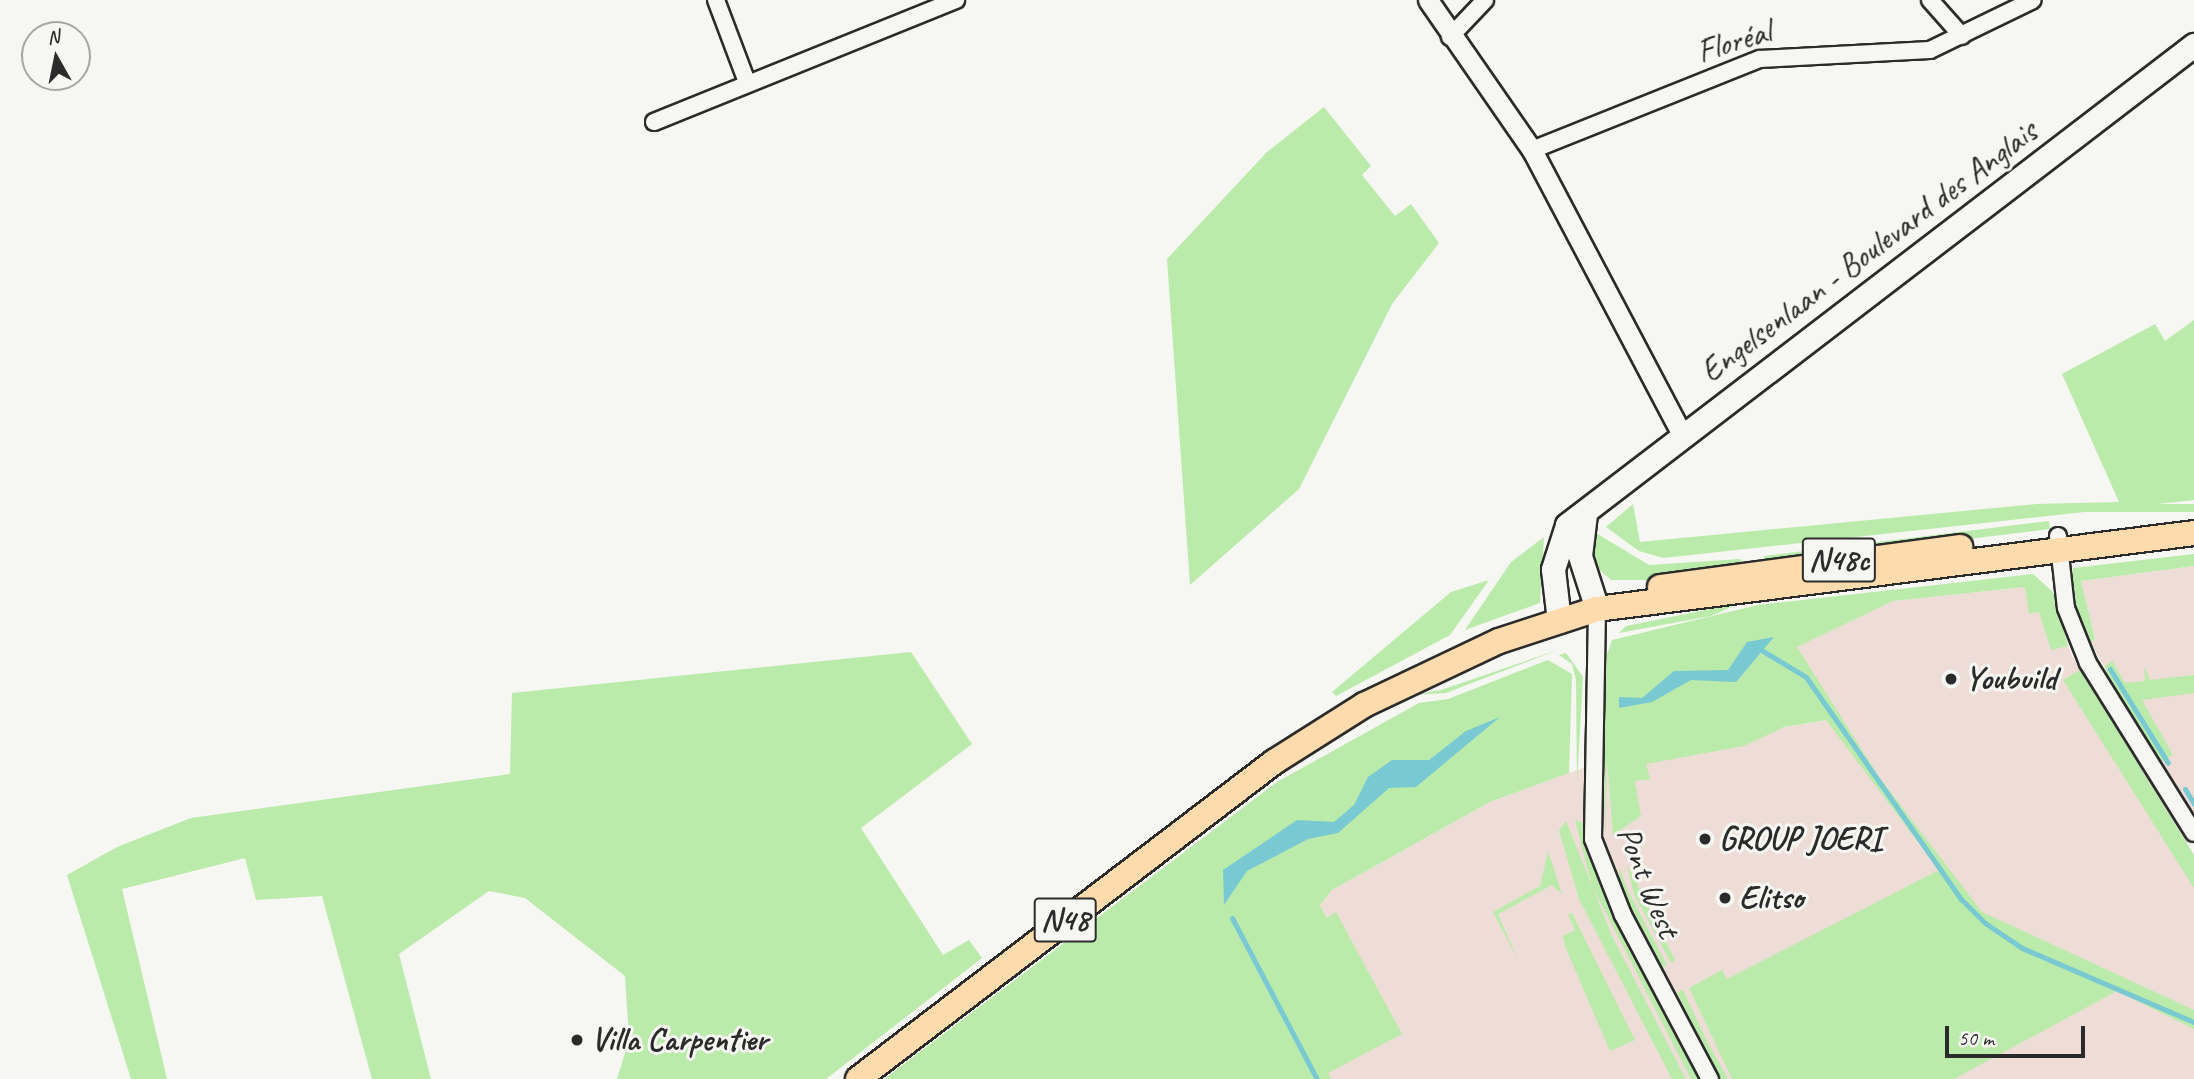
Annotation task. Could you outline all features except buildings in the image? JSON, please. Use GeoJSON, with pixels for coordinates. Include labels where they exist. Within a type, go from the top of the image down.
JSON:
{"type":"FeatureCollection","features":[{"type":"Feature","properties":{"kind":"main road","name":"Engelsenlaan - Boulevard des Anglais"},"geometry":{"type":"LineString","coordinates":[[1559,621],[1555,547],[1567,525],[2194,45]]}},
{"type":"Feature","properties":{"kind":"main road"},"geometry":{"type":"LineString","coordinates":[[1585,513],[1580,556],[1597,609]]}},
{"type":"Feature","properties":{"kind":"main road","name":"N48c"},"geometry":{"type":"LineString","coordinates":[[2058,550],[2194,519]]}},
{"type":"Feature","properties":{"kind":"main road","name":"N48c"},"geometry":{"type":"LineString","coordinates":[[1597,609],[2194,533]]}},
{"type":"Feature","properties":{"kind":"main road","name":"N48"},"geometry":{"type":"LineString","coordinates":[[858,1079],[1273,762],[1412,681],[1559,621],[1597,609]]}},
{"type":"Feature","properties":{"kind":"street"},"geometry":{"type":"LineString","coordinates":[[716,0],[747,82]]}},
{"type":"Feature","properties":{"kind":"street"},"geometry":{"type":"LineString","coordinates":[[654,122],[747,82],[956,0]]}},
{"type":"Feature","properties":{"kind":"street"},"geometry":{"type":"LineString","coordinates":[[1427,0],[1450,37],[1532,150],[1683,436]]}},
{"type":"Feature","properties":{"kind":"street"},"geometry":{"type":"LineString","coordinates":[[1450,37],[1485,0]]}},
{"type":"Feature","properties":{"kind":"street"},"geometry":{"type":"LineString","coordinates":[[1930,0],[1962,36]]}},
{"type":"Feature","properties":{"kind":"street","name":"Floréal"},"geometry":{"type":"LineString","coordinates":[[1532,150],[1760,59],[1930,50],[2033,0]]}},
{"type":"Feature","properties":{"kind":"street"},"geometry":{"type":"LineString","coordinates":[[2058,550],[2088,663],[2194,833]]}},
{"type":"Feature","properties":{"kind":"street","name":"Pont West"},"geometry":{"type":"LineString","coordinates":[[1597,609],[1593,839],[1623,915],[1710,1079]]}},
{"type":"Feature","properties":{"kind":"shaded area"},"geometry":{"type":"Polygon","coordinates":[[[2194,566],[2194,823],[2090,642],[2095,639],[2081,581],[2194,566]]]}},
{"type":"Feature","properties":{"kind":"shaded area"},"geometry":{"type":"Polygon","coordinates":[[[2025,587],[2055,609],[2072,656],[2194,855],[2194,1079],[1317,1079],[1390,1031],[1320,905],[1332,890],[1490,802],[1569,773],[1619,756],[1826,720],[1785,652],[1893,601],[2025,587]]]}},
{"type":"Feature","properties":{"kind":"green space"},"geometry":{"type":"Polygon","coordinates":[[[1324,107],[1371,166],[1362,175],[1395,216],[1411,204],[1439,243],[1392,304],[1299,489],[1190,585],[1167,259],[1267,152],[1324,107]]]}},
{"type":"Feature","properties":{"kind":"green space"},"geometry":{"type":"Polygon","coordinates":[[[2194,320],[2194,500],[1663,558],[1639,551],[1606,527],[1633,504],[1640,542],[2036,504],[2119,502],[2062,374],[2155,324],[2165,341],[2194,320]]]}},
{"type":"Feature","properties":{"kind":"green space"},"geometry":{"type":"Polygon","coordinates":[[[2063,504],[2194,504],[2194,512],[2063,512],[2063,504]]]}},
{"type":"Feature","properties":{"kind":"green space"},"geometry":{"type":"Polygon","coordinates":[[[2049,521],[2050,529],[1765,564],[1764,556],[2049,521]]]}},
{"type":"Feature","properties":{"kind":"green space"},"geometry":{"type":"Polygon","coordinates":[[[1591,530],[1649,565],[1740,559],[1747,566],[1659,580],[1611,580],[1593,564],[1591,530]]]}},
{"type":"Feature","properties":{"kind":"green space"},"geometry":{"type":"Polygon","coordinates":[[[1544,537],[1540,603],[1465,630],[1511,562],[1544,537]]]}},
{"type":"Feature","properties":{"kind":"green space"},"geometry":{"type":"Polygon","coordinates":[[[2194,554],[2194,566],[2081,581],[2095,639],[2088,644],[2072,593],[2073,568],[2194,554]]]}},
{"type":"Feature","properties":{"kind":"green space"},"geometry":{"type":"Polygon","coordinates":[[[2033,574],[2053,592],[2068,646],[2051,650],[2039,612],[2029,614],[2025,587],[1893,601],[1797,647],[1879,777],[1982,912],[2194,1010],[2194,1029],[2117,991],[1954,1079],[1732,1079],[1689,988],[1722,970],[1727,979],[1939,870],[1826,720],[1784,727],[1744,746],[1646,764],[1650,779],[1635,781],[1641,816],[1613,835],[1607,760],[1605,837],[1603,666],[1612,640],[1758,605],[2033,574]]]}},
{"type":"Feature","properties":{"kind":"green space"},"geometry":{"type":"Polygon","coordinates":[[[1489,580],[1450,635],[1336,696],[1332,692],[1451,592],[1489,580]]]}},
{"type":"Feature","properties":{"kind":"green space"},"geometry":{"type":"Polygon","coordinates":[[[1740,603],[1711,616],[1619,633],[1626,626],[1740,603]]]}},
{"type":"Feature","properties":{"kind":"green space"},"geometry":{"type":"Polygon","coordinates":[[[1558,650],[1446,693],[1414,695],[1441,690],[1558,650]]]}},
{"type":"Feature","properties":{"kind":"green space"},"geometry":{"type":"Polygon","coordinates":[[[911,652],[972,744],[861,828],[943,955],[969,940],[982,958],[826,1079],[617,1079],[629,1040],[625,976],[525,898],[489,891],[399,954],[431,1079],[372,1079],[322,896],[256,900],[245,858],[122,889],[167,1079],[131,1079],[67,875],[117,847],[191,818],[510,774],[512,693],[911,652]]]}},
{"type":"Feature","properties":{"kind":"green space"},"geometry":{"type":"Polygon","coordinates":[[[1566,653],[1583,677],[1577,784],[1576,680],[1572,664],[1559,655],[1566,653]]]}},
{"type":"Feature","properties":{"kind":"green space"},"geometry":{"type":"Polygon","coordinates":[[[1548,660],[1572,674],[1569,773],[1490,802],[1332,890],[1320,905],[1327,918],[1336,912],[1402,1034],[1328,1073],[1331,1079],[884,1079],[1277,782],[1419,703],[1448,699],[1548,660]]]}},
{"type":"Feature","properties":{"kind":"green space"},"geometry":{"type":"Polygon","coordinates":[[[2112,661],[2125,683],[2145,681],[2144,666],[2150,680],[2194,675],[2194,693],[2142,700],[2173,755],[2159,763],[2108,675],[2105,666],[2112,661]]]}},
{"type":"Feature","properties":{"kind":"green space"},"geometry":{"type":"Polygon","coordinates":[[[2080,670],[2194,855],[2194,888],[2063,680],[2080,670]]]}},
{"type":"Feature","properties":{"kind":"green space"},"geometry":{"type":"Polygon","coordinates":[[[1575,820],[1582,822],[1612,915],[1698,1079],[1691,1079],[1592,886],[1575,820]]]}},
{"type":"Feature","properties":{"kind":"green space"},"geometry":{"type":"Polygon","coordinates":[[[1566,821],[1612,936],[1686,1079],[1672,1079],[1579,899],[1559,830],[1566,821]]]}},
{"type":"Feature","properties":{"kind":"green space"},"geometry":{"type":"Polygon","coordinates":[[[1548,851],[1562,894],[1552,885],[1498,914],[1518,960],[1493,912],[1540,886],[1548,851]]]}},
{"type":"Feature","properties":{"kind":"green space"},"geometry":{"type":"Polygon","coordinates":[[[1627,864],[1675,960],[1671,963],[1634,894],[1627,864]]]}},
{"type":"Feature","properties":{"kind":"green space"},"geometry":{"type":"Polygon","coordinates":[[[1619,866],[1627,889],[1667,965],[1662,967],[1620,885],[1619,866]]]}},
{"type":"Feature","properties":{"kind":"green space"},"geometry":{"type":"Polygon","coordinates":[[[1572,913],[1635,1040],[1610,1051],[1565,946],[1563,936],[1575,930],[1568,914],[1572,913]]]}},
{"type":"Feature","properties":{"kind":"green space"},"geometry":{"type":"Polygon","coordinates":[[[1683,990],[1728,1079],[1721,1079],[1677,993],[1683,990]]]}},
{"type":"Feature","properties":{"kind":"water"},"geometry":{"type":"Polygon","coordinates":[[[1774,637],[1736,682],[1691,680],[1652,702],[1619,708],[1619,697],[1642,698],[1674,671],[1728,670],[1747,642],[1774,637]]]}},
{"type":"Feature","properties":{"kind":"water"},"geometry":{"type":"Polygon","coordinates":[[[1500,717],[1416,787],[1389,788],[1338,833],[1308,839],[1247,871],[1224,905],[1223,870],[1297,820],[1334,822],[1354,805],[1368,777],[1392,760],[1429,760],[1466,731],[1500,717]]]}},
{"type":"Feature","properties":{"kind":"waterway"},"geometry":{"type":"LineString","coordinates":[[1763,651],[1806,677],[1961,899],[1985,923],[2022,948],[2194,1022]]}},
{"type":"Feature","properties":{"kind":"waterway"},"geometry":{"type":"LineString","coordinates":[[2110,669],[2168,763]]}},
{"type":"Feature","properties":{"kind":"waterway"},"geometry":{"type":"LineString","coordinates":[[2185,789],[2194,804]]}},
{"type":"Feature","properties":{"kind":"waterway"},"geometry":{"type":"LineString","coordinates":[[1232,918],[1317,1079]]}},
{"type":"Feature","properties":{"kind":"place","name":"Youbuild"},"geometry":{"type":"Point","coordinates":[1951,679]}},
{"type":"Feature","properties":{"kind":"place","name":"GROUP JOERI"},"geometry":{"type":"Point","coordinates":[1705,839]}},
{"type":"Feature","properties":{"kind":"place","name":"Elitso"},"geometry":{"type":"Point","coordinates":[1725,898]}},
{"type":"Feature","properties":{"kind":"place","name":"Villa Carpentier"},"geometry":{"type":"Point","coordinates":[577,1040]}}]}
